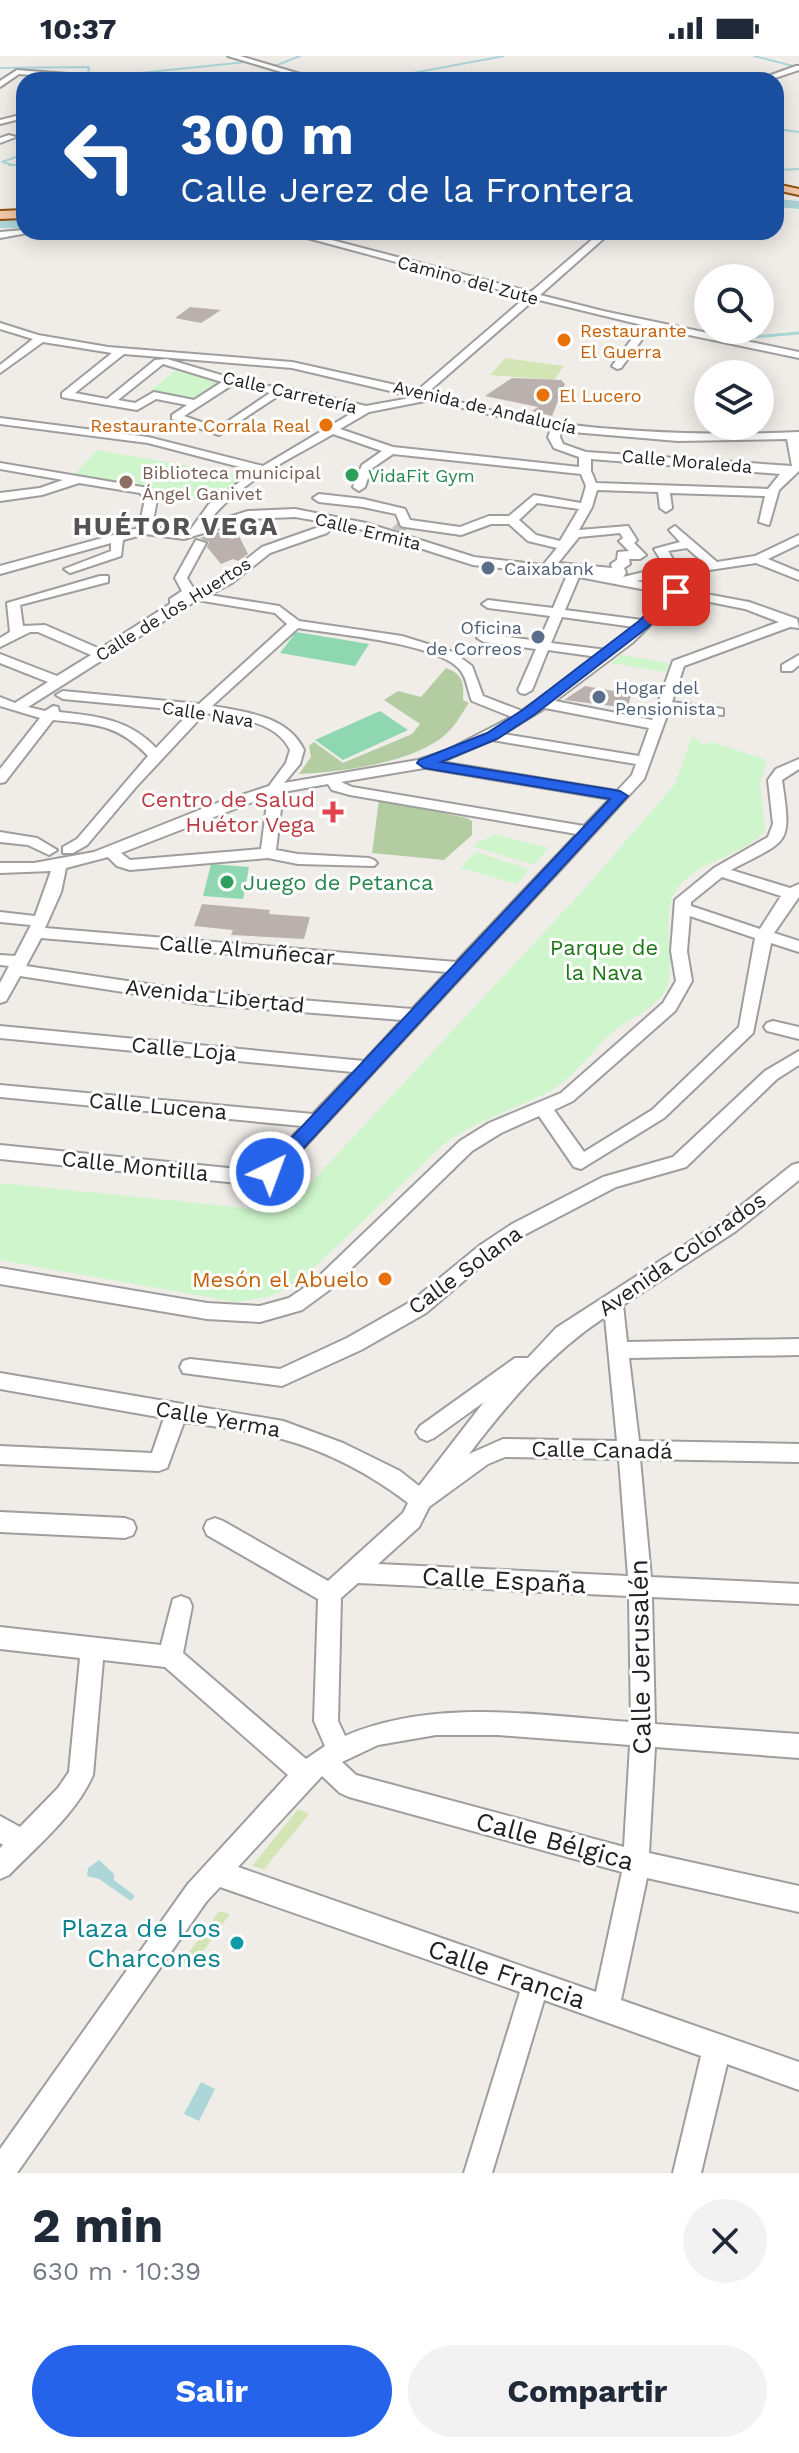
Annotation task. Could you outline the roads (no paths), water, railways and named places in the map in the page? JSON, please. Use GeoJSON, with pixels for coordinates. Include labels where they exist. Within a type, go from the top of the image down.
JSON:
{"type":"FeatureCollection","features":[{"type":"Feature","properties":{"kind":"street"},"geometry":{"type":"LineString","coordinates":[[232,56],[288,72]]}},
{"type":"Feature","properties":{"kind":"street"},"geometry":{"type":"LineString","coordinates":[[0,85],[16,73]]}},
{"type":"Feature","properties":{"kind":"street"},"geometry":{"type":"LineString","coordinates":[[0,141],[12,137]]}},
{"type":"Feature","properties":{"kind":"street","name":"Camino del Zute"},"geometry":{"type":"LineString","coordinates":[[318,240],[532,297],[799,355]]}},
{"type":"Feature","properties":{"kind":"street"},"geometry":{"type":"LineString","coordinates":[[325,242],[329,240]]}},
{"type":"Feature","properties":{"kind":"street"},"geometry":{"type":"LineString","coordinates":[[420,395],[465,352],[597,240]]}},
{"type":"Feature","properties":{"kind":"street"},"geometry":{"type":"LineString","coordinates":[[617,366],[648,324]]}},
{"type":"Feature","properties":{"kind":"street","name":"Avenida de Andalucía"},"geometry":{"type":"LineString","coordinates":[[0,326],[41,338],[163,359],[265,362],[331,372],[557,426],[679,438],[796,436]]}},
{"type":"Feature","properties":{"kind":"street"},"geometry":{"type":"LineString","coordinates":[[0,370],[41,338]]}},
{"type":"Feature","properties":{"kind":"street"},"geometry":{"type":"LineString","coordinates":[[120,352],[66,395],[137,407],[154,395],[194,403]]}},
{"type":"Feature","properties":{"kind":"street"},"geometry":{"type":"LineString","coordinates":[[109,402],[163,359]]}},
{"type":"Feature","properties":{"kind":"street","name":"Calle Carretería"},"geometry":{"type":"LineString","coordinates":[[163,359],[227,379],[366,409]]}},
{"type":"Feature","properties":{"kind":"street"},"geometry":{"type":"LineString","coordinates":[[265,362],[251,379],[227,379],[176,417],[219,432],[279,391]]}},
{"type":"Feature","properties":{"kind":"street"},"geometry":{"type":"LineString","coordinates":[[173,608],[175,602],[189,592],[181,578],[213,507],[263,470],[366,409],[439,397]]}},
{"type":"Feature","properties":{"kind":"street"},"geometry":{"type":"LineString","coordinates":[[0,421],[148,440],[263,470]]}},
{"type":"Feature","properties":{"kind":"street"},"geometry":{"type":"LineString","coordinates":[[544,568],[564,546],[586,507],[592,486],[585,471],[585,455],[558,446],[554,437],[557,426]]}},
{"type":"Feature","properties":{"kind":"street"},"geometry":{"type":"LineString","coordinates":[[332,430],[391,450],[585,471]]}},
{"type":"Feature","properties":{"kind":"street"},"geometry":{"type":"LineString","coordinates":[[765,522],[770,493],[794,470],[796,436]]}},
{"type":"Feature","properties":{"kind":"street"},"geometry":{"type":"LineString","coordinates":[[359,487],[366,467],[391,450]]}},
{"type":"Feature","properties":{"kind":"street","name":"Calle Moraleda"},"geometry":{"type":"LineString","coordinates":[[585,455],[794,470]]}},
{"type":"Feature","properties":{"kind":"street"},"geometry":{"type":"LineString","coordinates":[[0,466],[70,475],[75,480]]}},
{"type":"Feature","properties":{"kind":"street"},"geometry":{"type":"LineString","coordinates":[[0,497],[42,491],[75,480],[144,490],[151,499],[145,530],[70,569]]}},
{"type":"Feature","properties":{"kind":"street"},"geometry":{"type":"LineString","coordinates":[[592,486],[770,493]]}},
{"type":"Feature","properties":{"kind":"street"},"geometry":{"type":"LineString","coordinates":[[663,487],[666,508]]}},
{"type":"Feature","properties":{"kind":"street"},"geometry":{"type":"LineString","coordinates":[[319,498],[356,501],[401,512],[399,529],[461,531],[489,520],[512,520],[532,538],[564,546]]}},
{"type":"Feature","properties":{"kind":"street"},"geometry":{"type":"LineString","coordinates":[[512,520],[534,499],[586,507]]}},
{"type":"Feature","properties":{"kind":"street","name":"Calle Ermita"},"geometry":{"type":"LineString","coordinates":[[145,530],[184,535],[265,512],[399,529],[473,561],[544,568]]}},
{"type":"Feature","properties":{"kind":"street","name":"Calle de los Huertos"},"geometry":{"type":"LineString","coordinates":[[17,708],[61,689],[100,654],[173,608],[199,597],[266,550],[323,530],[334,519]]}},
{"type":"Feature","properties":{"kind":"street"},"geometry":{"type":"LineString","coordinates":[[624,529],[631,540],[625,541],[640,555],[622,555],[624,564],[617,564],[620,573],[544,568],[575,534],[624,529]]}},
{"type":"Feature","properties":{"kind":"street"},"geometry":{"type":"LineString","coordinates":[[675,530],[710,566]]}},
{"type":"Feature","properties":{"kind":"street"},"geometry":{"type":"LineString","coordinates":[[673,570],[660,549],[688,544]]}},
{"type":"Feature","properties":{"kind":"street"},"geometry":{"type":"LineString","coordinates":[[625,580],[645,573],[761,561],[796,545]]}},
{"type":"Feature","properties":{"kind":"street"},"geometry":{"type":"LineString","coordinates":[[0,570],[117,546]]}},
{"type":"Feature","properties":{"kind":"street"},"geometry":{"type":"LineString","coordinates":[[761,561],[799,576]]}},
{"type":"Feature","properties":{"kind":"street"},"geometry":{"type":"LineString","coordinates":[[697,594],[698,576],[710,566]]}},
{"type":"Feature","properties":{"kind":"street"},"geometry":{"type":"LineString","coordinates":[[544,568],[697,594],[793,619]]}},
{"type":"Feature","properties":{"kind":"street"},"geometry":{"type":"LineString","coordinates":[[525,690],[574,573]]}},
{"type":"Feature","properties":{"kind":"street"},"geometry":{"type":"LineString","coordinates":[[17,633],[13,603],[104,579]]}},
{"type":"Feature","properties":{"kind":"street"},"geometry":{"type":"LineString","coordinates":[[0,868],[112,853],[192,818],[277,788],[333,781],[424,763],[492,736],[608,654],[676,592]]}},
{"type":"Feature","properties":{"kind":"street"},"geometry":{"type":"LineString","coordinates":[[199,597],[279,610],[295,624],[402,640],[448,655],[467,669],[477,698],[522,716]]}},
{"type":"Feature","properties":{"kind":"street"},"geometry":{"type":"LineString","coordinates":[[488,604],[644,624]]}},
{"type":"Feature","properties":{"kind":"street"},"geometry":{"type":"LineString","coordinates":[[316,1121],[639,776],[678,664],[793,619]]}},
{"type":"Feature","properties":{"kind":"street"},"geometry":{"type":"LineString","coordinates":[[0,997],[37,927],[59,878],[62,861],[198,711],[295,624]]}},
{"type":"Feature","properties":{"kind":"street"},"geometry":{"type":"LineString","coordinates":[[0,643],[17,633],[40,628],[100,654]]}},
{"type":"Feature","properties":{"kind":"street"},"geometry":{"type":"LineString","coordinates":[[484,638],[608,654]]}},
{"type":"Feature","properties":{"kind":"street","name":"Calle Nava"},"geometry":{"type":"LineString","coordinates":[[0,658],[61,689],[260,721],[279,728],[292,739],[297,750],[293,764],[277,782],[277,788]]}},
{"type":"Feature","properties":{"kind":"street"},"geometry":{"type":"LineString","coordinates":[[0,779],[49,716],[61,689]]}},
{"type":"Feature","properties":{"kind":"street"},"geometry":{"type":"LineString","coordinates":[[0,701],[49,716],[119,727],[137,737],[155,755]]}},
{"type":"Feature","properties":{"kind":"street"},"geometry":{"type":"LineString","coordinates":[[541,703],[656,725]]}},
{"type":"Feature","properties":{"kind":"street"},"geometry":{"type":"LineString","coordinates":[[662,705],[718,712]]}},
{"type":"Feature","properties":{"kind":"street"},"geometry":{"type":"LineString","coordinates":[[492,736],[644,761]]}},
{"type":"Feature","properties":{"kind":"street"},"geometry":{"type":"LineString","coordinates":[[424,763],[620,796]]}},
{"type":"Feature","properties":{"kind":"street"},"geometry":{"type":"LineString","coordinates":[[0,1276],[207,1311],[260,1314],[295,1304],[321,1286],[466,1146],[495,1128],[544,1109],[585,1082],[675,1001],[684,981],[679,951],[683,900],[695,887],[719,871],[775,840],[781,824],[775,780],[799,763]]}},
{"type":"Feature","properties":{"kind":"street"},"geometry":{"type":"LineString","coordinates":[[333,781],[337,787],[350,791],[587,831]]}},
{"type":"Feature","properties":{"kind":"street"},"geometry":{"type":"LineString","coordinates":[[268,853],[277,788]]}},
{"type":"Feature","properties":{"kind":"street"},"geometry":{"type":"LineString","coordinates":[[0,837],[32,841],[49,850],[43,856],[62,861]]}},
{"type":"Feature","properties":{"kind":"street"},"geometry":{"type":"LineString","coordinates":[[112,853],[130,865],[268,853],[298,859],[369,863]]}},
{"type":"Feature","properties":{"kind":"street"},"geometry":{"type":"LineString","coordinates":[[544,1109],[581,1162],[658,1114],[747,1029],[764,936],[795,892],[719,871]]}},
{"type":"Feature","properties":{"kind":"street"},"geometry":{"type":"LineString","coordinates":[[681,908],[799,947]]}},
{"type":"Feature","properties":{"kind":"street","name":"Calle Almuñecar"},"geometry":{"type":"LineString","coordinates":[[0,917],[37,927],[459,968]]}},
{"type":"Feature","properties":{"kind":"street","name":"Avenida Libertad"},"geometry":{"type":"LineString","coordinates":[[0,960],[18,966],[201,998],[415,1015]]}},
{"type":"Feature","properties":{"kind":"street"},"geometry":{"type":"LineString","coordinates":[[773,1027],[799,1033]]}},
{"type":"Feature","properties":{"kind":"street","name":"Calle Loja"},"geometry":{"type":"LineString","coordinates":[[0,1032],[368,1067]]}},
{"type":"Feature","properties":{"kind":"street","name":"Calle Solana"},"geometry":{"type":"LineString","coordinates":[[190,1367],[282,1378],[354,1344],[419,1307],[502,1240],[589,1187],[662,1170],[679,1162],[771,1075],[799,1057]]}},
{"type":"Feature","properties":{"kind":"street","name":"Calle Lucena"},"geometry":{"type":"LineString","coordinates":[[0,1091],[316,1121]]}},
{"type":"Feature","properties":{"kind":"street","name":"Calle Montilla"},"geometry":{"type":"LineString","coordinates":[[0,1152],[248,1177],[270,1172],[316,1121]]}},
{"type":"Feature","properties":{"kind":"street","name":"Avenida Colorados"},"geometry":{"type":"LineString","coordinates":[[427,1432],[563,1334],[729,1226],[799,1170]]}},
{"type":"Feature","properties":{"kind":"street","name":"Calle Jerusalén"},"geometry":{"type":"LineString","coordinates":[[606,2009],[636,1863],[644,1734],[641,1587],[613,1303]]}},
{"type":"Feature","properties":{"kind":"street","name":"Avenida Colorados"},"geometry":{"type":"LineString","coordinates":[[330,1594],[411,1520],[421,1500],[492,1408],[563,1334]]}},
{"type":"Feature","properties":{"kind":"street"},"geometry":{"type":"LineString","coordinates":[[618,1350],[799,1347]]}},
{"type":"Feature","properties":{"kind":"street","name":"Calle Yerma"},"geometry":{"type":"LineString","coordinates":[[0,1381],[304,1436],[392,1478],[421,1500]]}},
{"type":"Feature","properties":{"kind":"street"},"geometry":{"type":"LineString","coordinates":[[0,1455],[159,1462],[177,1412]]}},
{"type":"Feature","properties":{"kind":"street","name":"Calle Canadá"},"geometry":{"type":"LineString","coordinates":[[421,1500],[480,1458],[503,1448],[799,1453]]}},
{"type":"Feature","properties":{"kind":"street"},"geometry":{"type":"LineString","coordinates":[[0,1522],[125,1528]]}},
{"type":"Feature","properties":{"kind":"street"},"geometry":{"type":"LineString","coordinates":[[215,1528],[330,1594],[322,1761]]}},
{"type":"Feature","properties":{"kind":"street","name":"Calle España"},"geometry":{"type":"LineString","coordinates":[[353,1573],[799,1594]]}},
{"type":"Feature","properties":{"kind":"street"},"geometry":{"type":"LineString","coordinates":[[0,1638],[170,1657],[181,1606]]}},
{"type":"Feature","properties":{"kind":"street"},"geometry":{"type":"LineString","coordinates":[[0,1866],[67,1797],[81,1775],[92,1649]]}},
{"type":"Feature","properties":{"kind":"street","name":"Calle Bélgica"},"geometry":{"type":"LineString","coordinates":[[170,1657],[322,1761],[349,1785],[636,1863],[799,1899]]}},
{"type":"Feature","properties":{"kind":"street"},"geometry":{"type":"LineString","coordinates":[[0,2173],[215,1872],[322,1761],[377,1734],[436,1724],[498,1724],[799,1746]]}},
{"type":"Feature","properties":{"kind":"street"},"geometry":{"type":"LineString","coordinates":[[0,1828],[22,1843]]}},
{"type":"Feature","properties":{"kind":"street","name":"Calle Francia"},"geometry":{"type":"LineString","coordinates":[[215,1872],[799,2076]]}},
{"type":"Feature","properties":{"kind":"street"},"geometry":{"type":"LineString","coordinates":[[478,2173],[536,1984]]}},
{"type":"Feature","properties":{"kind":"street"},"geometry":{"type":"LineString","coordinates":[[687,2173],[717,2047]]}},
{"type":"Feature","properties":{"kind":"water"},"geometry":{"type":"Polygon","coordinates":[[[99,1860],[114,1874],[114,1880],[135,1896],[131,1901],[99,1879],[87,1876],[88,1868],[99,1860]]]}},
{"type":"Feature","properties":{"kind":"water"},"geometry":{"type":"Polygon","coordinates":[[[201,2082],[215,2089],[199,2121],[184,2114],[201,2082]]]}},
{"type":"Feature","properties":{"kind":"waterway"},"geometry":{"type":"LineString","coordinates":[[272,67],[300,56]]}},
{"type":"Feature","properties":{"kind":"waterway"},"geometry":{"type":"LineString","coordinates":[[418,72],[504,56]]}},
{"type":"Feature","properties":{"kind":"waterway"},"geometry":{"type":"LineString","coordinates":[[754,56],[797,67]]}},
{"type":"Feature","properties":{"kind":"waterway"},"geometry":{"type":"LineString","coordinates":[[150,72],[246,62]]}},
{"type":"Feature","properties":{"kind":"waterway"},"geometry":{"type":"LineString","coordinates":[[0,68],[89,67],[88,72]]}},
{"type":"Feature","properties":{"kind":"waterway"},"geometry":{"type":"LineString","coordinates":[[784,130],[799,132]]}},
{"type":"Feature","properties":{"kind":"waterway"},"geometry":{"type":"LineString","coordinates":[[10,164],[2,162],[16,157]]}},
{"type":"Feature","properties":{"kind":"waterway"},"geometry":{"type":"LineString","coordinates":[[9,165],[16,165]]}},
{"type":"Feature","properties":{"kind":"waterway"},"geometry":{"type":"LineString","coordinates":[[784,170],[799,169]]}},
{"type":"Feature","properties":{"kind":"waterway"},"geometry":{"type":"LineString","coordinates":[[784,204],[799,205]]}},
{"type":"Feature","properties":{"kind":"waterway"},"geometry":{"type":"LineString","coordinates":[[0,223],[16,223]]}},
{"type":"Feature","properties":{"kind":"waterway"},"geometry":{"type":"LineString","coordinates":[[774,335],[799,333]]}},
{"type":"Feature","properties":{"kind":"tunnel"},"geometry":{"type":"LineString","coordinates":[[396,532],[403,525]]}},
{"type":"Feature","properties":{"kind":"place","name":"Restaurante El Guerra"},"geometry":{"type":"Point","coordinates":[564,340]}},
{"type":"Feature","properties":{"kind":"place","name":"El Lucero"},"geometry":{"type":"Point","coordinates":[543,395]}},
{"type":"Feature","properties":{"kind":"place","name":"Restaurante Corrala Real"},"geometry":{"type":"Point","coordinates":[326,425]}},
{"type":"Feature","properties":{"kind":"place","name":"VidaFit Gym"},"geometry":{"type":"Point","coordinates":[352,475]}},
{"type":"Feature","properties":{"kind":"place","name":"Biblioteca municipal Ángel Ganivet"},"geometry":{"type":"Point","coordinates":[126,482]}},
{"type":"Feature","properties":{"kind":"place","name":"Caixabank"},"geometry":{"type":"Point","coordinates":[488,568]}},
{"type":"Feature","properties":{"kind":"place","name":"Oficina de Correos"},"geometry":{"type":"Point","coordinates":[538,637]}},
{"type":"Feature","properties":{"kind":"place","name":"Hogar del Pensionista"},"geometry":{"type":"Point","coordinates":[599,697]}},
{"type":"Feature","properties":{"kind":"place","name":"Centro de Salud Huétor Vega"},"geometry":{"type":"Point","coordinates":[333,812]}},
{"type":"Feature","properties":{"kind":"place","name":"Juego de Petanca"},"geometry":{"type":"Point","coordinates":[227,882]}},
{"type":"Feature","properties":{"kind":"place","name":"Mesón el Abuelo"},"geometry":{"type":"Point","coordinates":[385,1279]}},
{"type":"Feature","properties":{"kind":"place","name":"Plaza de Los Charcones"},"geometry":{"type":"Point","coordinates":[237,1943]}},
{"type":"Feature","properties":{"kind":"district","name":"HUÉTOR VEGA"},"geometry":{"type":"Point","coordinates":[176,526]}},
{"type":"Feature","properties":{"kind":"park label","name":"Parque de la Nava"},"geometry":{"type":"Point","coordinates":[604,960]}}]}
